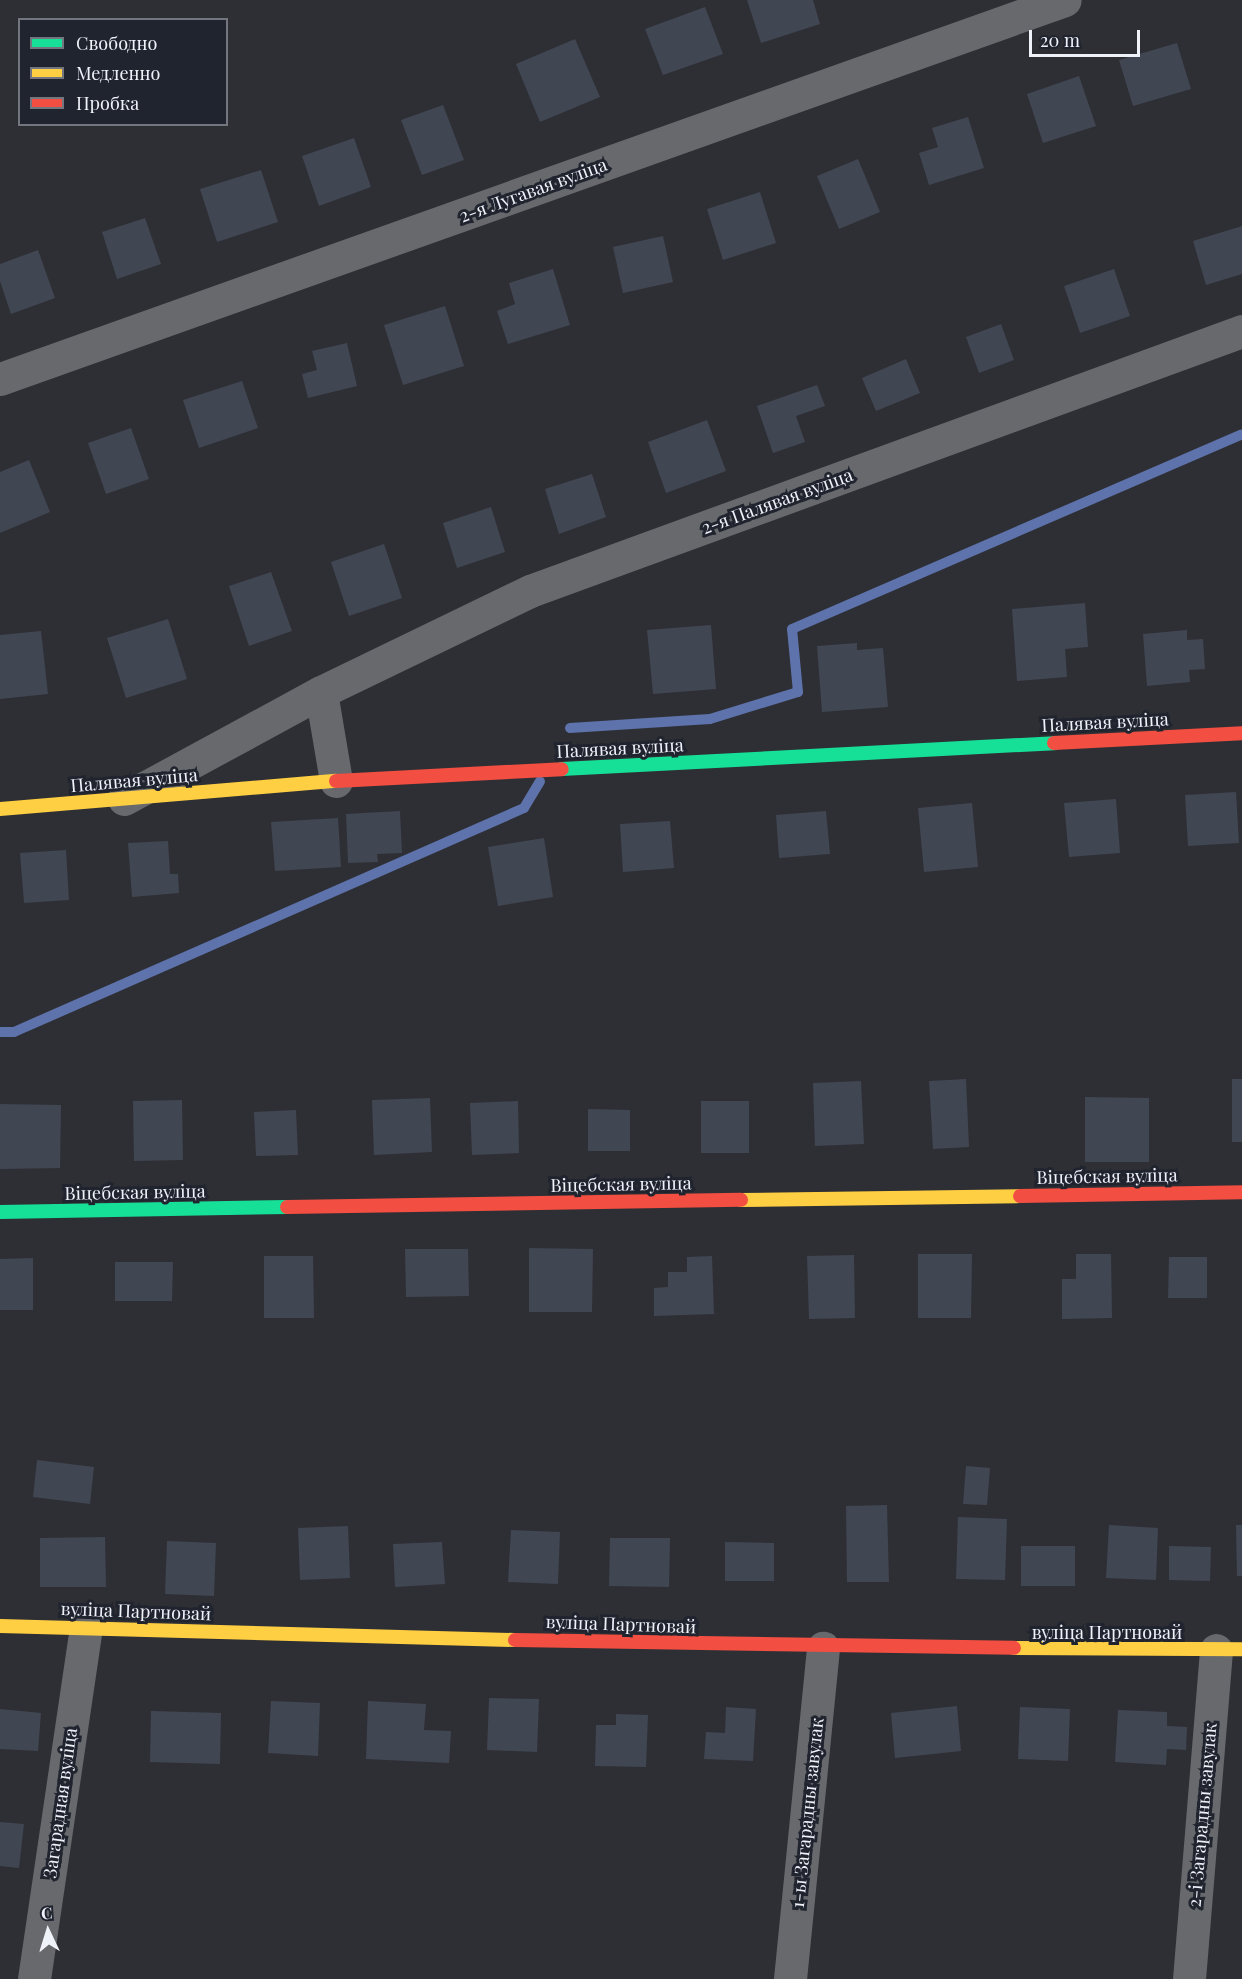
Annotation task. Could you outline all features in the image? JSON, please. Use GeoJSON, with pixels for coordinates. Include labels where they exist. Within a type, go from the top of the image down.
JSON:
{"type":"FeatureCollection","features":[{"type":"Feature","properties":{"kind":"street","name":"2-я Лугавая вуліца"},"geometry":{"type":"LineString","coordinates":[[0,379],[1065,0]]}},
{"type":"Feature","properties":{"kind":"street","name":"2-я Палявая вуліца"},"geometry":{"type":"LineString","coordinates":[[124,799],[321,692],[530,591],[1242,331]]}},
{"type":"Feature","properties":{"kind":"street"},"geometry":{"type":"LineString","coordinates":[[321,692],[336,781]]}},
{"type":"Feature","properties":{"kind":"street","name":"Палявая вуліца"},"geometry":{"type":"LineString","coordinates":[[0,809],[336,781],[1242,733]]}},
{"type":"Feature","properties":{"kind":"street","name":"Віцебская вуліца"},"geometry":{"type":"LineString","coordinates":[[0,1212],[1242,1192]]}},
{"type":"Feature","properties":{"kind":"street","name":"вуліца Партновай"},"geometry":{"type":"LineString","coordinates":[[0,1626],[823,1648],[1229,1650]]}},
{"type":"Feature","properties":{"kind":"street","name":"Загарадная вуліца"},"geometry":{"type":"LineString","coordinates":[[34,1979],[86,1628]]}},
{"type":"Feature","properties":{"kind":"street","name":"1-ы Загарадны завулак"},"geometry":{"type":"LineString","coordinates":[[790,1979],[823,1648]]}},
{"type":"Feature","properties":{"kind":"street","name":"2-і Загарадны завулак"},"geometry":{"type":"LineString","coordinates":[[1189,1979],[1229,1650]]}},
{"type":"Feature","properties":{"kind":"building"},"geometry":{"type":"Polygon","coordinates":[[[747,0],[813,0],[820,24],[761,43],[747,0]]]}},
{"type":"Feature","properties":{"kind":"building"},"geometry":{"type":"Polygon","coordinates":[[[705,7],[723,54],[663,75],[645,29],[705,7]]]}},
{"type":"Feature","properties":{"kind":"building"},"geometry":{"type":"Polygon","coordinates":[[[575,39],[600,97],[540,122],[516,64],[575,39]]]}},
{"type":"Feature","properties":{"kind":"building"},"geometry":{"type":"Polygon","coordinates":[[[1177,43],[1191,89],[1133,106],[1119,60],[1177,43]]]}},
{"type":"Feature","properties":{"kind":"building"},"geometry":{"type":"Polygon","coordinates":[[[1079,76],[1096,126],[1043,143],[1027,94],[1079,76]]]}},
{"type":"Feature","properties":{"kind":"building"},"geometry":{"type":"Polygon","coordinates":[[[443,105],[464,160],[422,175],[401,120],[443,105]]]}},
{"type":"Feature","properties":{"kind":"building"},"geometry":{"type":"Polygon","coordinates":[[[968,117],[984,168],[929,185],[919,153],[938,147],[932,128],[968,117]]]}},
{"type":"Feature","properties":{"kind":"building"},"geometry":{"type":"Polygon","coordinates":[[[354,138],[371,187],[319,206],[302,156],[354,138]]]}},
{"type":"Feature","properties":{"kind":"building"},"geometry":{"type":"Polygon","coordinates":[[[858,159],[880,212],[839,229],[817,176],[858,159]]]}},
{"type":"Feature","properties":{"kind":"building"},"geometry":{"type":"Polygon","coordinates":[[[261,170],[278,222],[217,242],[200,189],[261,170]]]}},
{"type":"Feature","properties":{"kind":"building"},"geometry":{"type":"Polygon","coordinates":[[[760,192],[776,243],[723,260],[707,209],[760,192]]]}},
{"type":"Feature","properties":{"kind":"building"},"geometry":{"type":"Polygon","coordinates":[[[145,218],[161,264],[117,279],[102,232],[145,218]]]}},
{"type":"Feature","properties":{"kind":"building"},"geometry":{"type":"Polygon","coordinates":[[[1242,226],[1242,274],[1206,285],[1193,241],[1242,226]]]}},
{"type":"Feature","properties":{"kind":"building"},"geometry":{"type":"Polygon","coordinates":[[[663,236],[673,282],[623,293],[613,247],[663,236]]]}},
{"type":"Feature","properties":{"kind":"building"},"geometry":{"type":"Polygon","coordinates":[[[38,250],[55,298],[11,314],[0,281],[0,264],[38,250]]]}},
{"type":"Feature","properties":{"kind":"building"},"geometry":{"type":"Polygon","coordinates":[[[553,269],[570,325],[508,344],[497,311],[515,304],[509,283],[553,269]]]}},
{"type":"Feature","properties":{"kind":"building"},"geometry":{"type":"Polygon","coordinates":[[[1114,269],[1130,316],[1080,333],[1064,286],[1114,269]]]}},
{"type":"Feature","properties":{"kind":"building"},"geometry":{"type":"Polygon","coordinates":[[[445,306],[464,366],[403,385],[384,325],[445,306]]]}},
{"type":"Feature","properties":{"kind":"building"},"geometry":{"type":"Polygon","coordinates":[[[1001,324],[1014,360],[979,373],[966,337],[1001,324]]]}},
{"type":"Feature","properties":{"kind":"building"},"geometry":{"type":"Polygon","coordinates":[[[347,343],[357,386],[308,398],[302,374],[317,370],[312,351],[347,343]]]}},
{"type":"Feature","properties":{"kind":"building"},"geometry":{"type":"Polygon","coordinates":[[[906,359],[920,393],[876,411],[862,378],[906,359]]]}},
{"type":"Feature","properties":{"kind":"building"},"geometry":{"type":"Polygon","coordinates":[[[242,381],[258,428],[199,448],[183,400],[242,381]]]}},
{"type":"Feature","properties":{"kind":"building"},"geometry":{"type":"Polygon","coordinates":[[[817,385],[825,406],[796,416],[805,442],[773,453],[757,406],[817,385]]]}},
{"type":"Feature","properties":{"kind":"building"},"geometry":{"type":"Polygon","coordinates":[[[707,420],[726,471],[666,493],[648,442],[707,420]]]}},
{"type":"Feature","properties":{"kind":"building"},"geometry":{"type":"Polygon","coordinates":[[[131,428],[149,479],[106,494],[88,443],[131,428]]]}},
{"type":"Feature","properties":{"kind":"building"},"geometry":{"type":"Polygon","coordinates":[[[29,460],[50,512],[0,533],[0,472],[29,460]]]}},
{"type":"Feature","properties":{"kind":"building"},"geometry":{"type":"Polygon","coordinates":[[[592,474],[606,517],[559,534],[545,489],[592,474]]]}},
{"type":"Feature","properties":{"kind":"building"},"geometry":{"type":"Polygon","coordinates":[[[491,507],[505,552],[457,568],[443,523],[491,507]]]}},
{"type":"Feature","properties":{"kind":"building"},"geometry":{"type":"Polygon","coordinates":[[[384,544],[402,598],[349,616],[331,562],[384,544]]]}},
{"type":"Feature","properties":{"kind":"building"},"geometry":{"type":"Polygon","coordinates":[[[271,572],[292,631],[249,646],[229,586],[271,572]]]}},
{"type":"Feature","properties":{"kind":"building"},"geometry":{"type":"Polygon","coordinates":[[[1085,603],[1088,647],[1065,649],[1067,677],[1017,681],[1012,609],[1085,603]]]}},
{"type":"Feature","properties":{"kind":"building"},"geometry":{"type":"Polygon","coordinates":[[[168,619],[187,679],[126,698],[107,638],[168,619]]]}},
{"type":"Feature","properties":{"kind":"building"},"geometry":{"type":"Polygon","coordinates":[[[711,625],[716,689],[653,694],[647,630],[711,625]]]}},
{"type":"Feature","properties":{"kind":"building"},"geometry":{"type":"Polygon","coordinates":[[[1187,630],[1187,640],[1203,639],[1205,669],[1189,670],[1190,682],[1147,686],[1143,634],[1187,630]]]}},
{"type":"Feature","properties":{"kind":"building"},"geometry":{"type":"Polygon","coordinates":[[[41,631],[48,694],[0,699],[0,635],[41,631]]]}},
{"type":"Feature","properties":{"kind":"building"},"geometry":{"type":"Polygon","coordinates":[[[857,643],[857,650],[883,648],[888,707],[822,712],[817,646],[857,643]]]}},
{"type":"Feature","properties":{"kind":"building"},"geometry":{"type":"Polygon","coordinates":[[[1236,792],[1239,843],[1188,846],[1185,795],[1236,792]]]}},
{"type":"Feature","properties":{"kind":"building"},"geometry":{"type":"Polygon","coordinates":[[[1116,799],[1120,853],[1069,857],[1064,803],[1116,799]]]}},
{"type":"Feature","properties":{"kind":"building"},"geometry":{"type":"Polygon","coordinates":[[[972,803],[978,867],[924,872],[918,808],[972,803]]]}},
{"type":"Feature","properties":{"kind":"building"},"geometry":{"type":"Polygon","coordinates":[[[400,811],[402,853],[377,854],[378,862],[348,863],[346,814],[400,811]]]}},
{"type":"Feature","properties":{"kind":"building"},"geometry":{"type":"Polygon","coordinates":[[[826,811],[830,854],[779,858],[776,815],[826,811]]]}},
{"type":"Feature","properties":{"kind":"building"},"geometry":{"type":"Polygon","coordinates":[[[338,818],[341,867],[275,871],[271,822],[338,818]]]}},
{"type":"Feature","properties":{"kind":"building"},"geometry":{"type":"Polygon","coordinates":[[[670,821],[674,868],[623,872],[620,824],[670,821]]]}},
{"type":"Feature","properties":{"kind":"building"},"geometry":{"type":"Polygon","coordinates":[[[544,838],[553,897],[498,906],[488,847],[544,838]]]}},
{"type":"Feature","properties":{"kind":"building"},"geometry":{"type":"Polygon","coordinates":[[[168,841],[170,874],[178,874],[179,893],[132,897],[128,843],[168,841]]]}},
{"type":"Feature","properties":{"kind":"building"},"geometry":{"type":"Polygon","coordinates":[[[66,850],[69,900],[24,903],[20,853],[66,850]]]}},
{"type":"Feature","properties":{"kind":"building"},"geometry":{"type":"Polygon","coordinates":[[[966,1079],[969,1147],[933,1149],[929,1081],[966,1079]]]}},
{"type":"Feature","properties":{"kind":"building"},"geometry":{"type":"Polygon","coordinates":[[[1232,1079],[1242,1079],[1242,1142],[1232,1142],[1232,1079]]]}},
{"type":"Feature","properties":{"kind":"building"},"geometry":{"type":"Polygon","coordinates":[[[861,1081],[864,1144],[815,1146],[813,1083],[861,1081]]]}},
{"type":"Feature","properties":{"kind":"building"},"geometry":{"type":"Polygon","coordinates":[[[1085,1097],[1149,1098],[1149,1162],[1085,1162],[1085,1097]]]}},
{"type":"Feature","properties":{"kind":"building"},"geometry":{"type":"Polygon","coordinates":[[[430,1098],[432,1152],[374,1155],[372,1100],[430,1098]]]}},
{"type":"Feature","properties":{"kind":"building"},"geometry":{"type":"Polygon","coordinates":[[[182,1100],[183,1160],[134,1161],[133,1101],[182,1100]]]}},
{"type":"Feature","properties":{"kind":"building"},"geometry":{"type":"Polygon","coordinates":[[[518,1101],[519,1153],[472,1155],[470,1103],[518,1101]]]}},
{"type":"Feature","properties":{"kind":"building"},"geometry":{"type":"Polygon","coordinates":[[[701,1101],[749,1101],[749,1153],[701,1153],[701,1101]]]}},
{"type":"Feature","properties":{"kind":"building"},"geometry":{"type":"Polygon","coordinates":[[[0,1104],[61,1105],[60,1168],[0,1169],[0,1104]]]}},
{"type":"Feature","properties":{"kind":"building"},"geometry":{"type":"Polygon","coordinates":[[[588,1109],[630,1110],[630,1151],[588,1151],[588,1109]]]}},
{"type":"Feature","properties":{"kind":"building"},"geometry":{"type":"Polygon","coordinates":[[[296,1110],[298,1155],[256,1156],[254,1112],[296,1110]]]}},
{"type":"Feature","properties":{"kind":"building"},"geometry":{"type":"Polygon","coordinates":[[[529,1248],[593,1249],[592,1312],[529,1312],[529,1248]]]}},
{"type":"Feature","properties":{"kind":"building"},"geometry":{"type":"Polygon","coordinates":[[[405,1249],[468,1249],[469,1296],[406,1297],[405,1249]]]}},
{"type":"Feature","properties":{"kind":"building"},"geometry":{"type":"Polygon","coordinates":[[[918,1254],[972,1254],[971,1318],[918,1318],[918,1254]]]}},
{"type":"Feature","properties":{"kind":"building"},"geometry":{"type":"Polygon","coordinates":[[[1076,1254],[1111,1254],[1112,1318],[1062,1319],[1062,1279],[1076,1279],[1076,1254]]]}},
{"type":"Feature","properties":{"kind":"building"},"geometry":{"type":"Polygon","coordinates":[[[854,1255],[855,1318],[809,1319],[807,1256],[854,1255]]]}},
{"type":"Feature","properties":{"kind":"building"},"geometry":{"type":"Polygon","coordinates":[[[264,1256],[313,1256],[314,1318],[264,1318],[264,1256]]]}},
{"type":"Feature","properties":{"kind":"building"},"geometry":{"type":"Polygon","coordinates":[[[712,1256],[714,1314],[654,1316],[654,1288],[668,1287],[668,1272],[687,1272],[687,1257],[712,1256]]]}},
{"type":"Feature","properties":{"kind":"building"},"geometry":{"type":"Polygon","coordinates":[[[1169,1257],[1207,1257],[1207,1298],[1168,1298],[1169,1257]]]}},
{"type":"Feature","properties":{"kind":"building"},"geometry":{"type":"Polygon","coordinates":[[[33,1258],[33,1310],[0,1310],[0,1259],[33,1258]]]}},
{"type":"Feature","properties":{"kind":"building"},"geometry":{"type":"Polygon","coordinates":[[[115,1262],[173,1262],[172,1301],[115,1301],[115,1262]]]}},
{"type":"Feature","properties":{"kind":"building"},"geometry":{"type":"Polygon","coordinates":[[[37,1460],[94,1467],[90,1504],[33,1497],[37,1460]]]}},
{"type":"Feature","properties":{"kind":"building"},"geometry":{"type":"Polygon","coordinates":[[[966,1466],[990,1468],[987,1505],[963,1504],[966,1466]]]}},
{"type":"Feature","properties":{"kind":"building"},"geometry":{"type":"Polygon","coordinates":[[[887,1505],[889,1582],[847,1582],[846,1506],[887,1505]]]}},
{"type":"Feature","properties":{"kind":"building"},"geometry":{"type":"Polygon","coordinates":[[[958,1517],[1007,1519],[1005,1580],[956,1579],[958,1517]]]}},
{"type":"Feature","properties":{"kind":"building"},"geometry":{"type":"Polygon","coordinates":[[[1109,1525],[1158,1528],[1156,1580],[1106,1578],[1109,1525]]]}},
{"type":"Feature","properties":{"kind":"building"},"geometry":{"type":"Polygon","coordinates":[[[1236,1525],[1242,1525],[1242,1576],[1237,1576],[1236,1525]]]}},
{"type":"Feature","properties":{"kind":"building"},"geometry":{"type":"Polygon","coordinates":[[[348,1526],[350,1578],[300,1580],[298,1528],[348,1526]]]}},
{"type":"Feature","properties":{"kind":"building"},"geometry":{"type":"Polygon","coordinates":[[[511,1530],[560,1532],[558,1584],[508,1582],[511,1530]]]}},
{"type":"Feature","properties":{"kind":"building"},"geometry":{"type":"Polygon","coordinates":[[[105,1537],[106,1587],[40,1587],[40,1538],[105,1537]]]}},
{"type":"Feature","properties":{"kind":"building"},"geometry":{"type":"Polygon","coordinates":[[[610,1538],[670,1538],[669,1587],[609,1586],[610,1538]]]}},
{"type":"Feature","properties":{"kind":"building"},"geometry":{"type":"Polygon","coordinates":[[[167,1541],[216,1543],[214,1596],[165,1594],[167,1541]]]}},
{"type":"Feature","properties":{"kind":"building"},"geometry":{"type":"Polygon","coordinates":[[[442,1542],[445,1584],[395,1587],[393,1544],[442,1542]]]}},
{"type":"Feature","properties":{"kind":"building"},"geometry":{"type":"Polygon","coordinates":[[[725,1542],[774,1543],[774,1581],[725,1581],[725,1542]]]}},
{"type":"Feature","properties":{"kind":"building"},"geometry":{"type":"Polygon","coordinates":[[[1021,1546],[1075,1546],[1075,1586],[1021,1586],[1021,1546]]]}},
{"type":"Feature","properties":{"kind":"building"},"geometry":{"type":"Polygon","coordinates":[[[1169,1546],[1211,1547],[1210,1581],[1169,1580],[1169,1546]]]}},
{"type":"Feature","properties":{"kind":"building"},"geometry":{"type":"Polygon","coordinates":[[[489,1698],[539,1699],[537,1752],[487,1750],[489,1698]]]}},
{"type":"Feature","properties":{"kind":"building"},"geometry":{"type":"Polygon","coordinates":[[[271,1701],[320,1703],[318,1756],[268,1753],[271,1701]]]}},
{"type":"Feature","properties":{"kind":"building"},"geometry":{"type":"Polygon","coordinates":[[[368,1701],[426,1704],[424,1730],[451,1731],[449,1763],[366,1759],[368,1701]]]}},
{"type":"Feature","properties":{"kind":"building"},"geometry":{"type":"Polygon","coordinates":[[[957,1706],[961,1751],[895,1758],[891,1713],[957,1706]]]}},
{"type":"Feature","properties":{"kind":"building"},"geometry":{"type":"Polygon","coordinates":[[[726,1707],[756,1709],[753,1761],[704,1759],[706,1732],[725,1733],[726,1707]]]}},
{"type":"Feature","properties":{"kind":"building"},"geometry":{"type":"Polygon","coordinates":[[[1020,1707],[1070,1709],[1068,1761],[1018,1759],[1020,1707]]]}},
{"type":"Feature","properties":{"kind":"building"},"geometry":{"type":"Polygon","coordinates":[[[0,1709],[41,1713],[38,1751],[0,1749],[0,1709]]]}},
{"type":"Feature","properties":{"kind":"building"},"geometry":{"type":"Polygon","coordinates":[[[1118,1710],[1167,1712],[1167,1726],[1187,1727],[1186,1750],[1167,1749],[1166,1765],[1115,1762],[1118,1710]]]}},
{"type":"Feature","properties":{"kind":"building"},"geometry":{"type":"Polygon","coordinates":[[[151,1711],[221,1713],[220,1764],[150,1762],[151,1711]]]}},
{"type":"Feature","properties":{"kind":"building"},"geometry":{"type":"Polygon","coordinates":[[[616,1714],[648,1715],[646,1767],[595,1766],[596,1725],[616,1725],[616,1714]]]}},
{"type":"Feature","properties":{"kind":"building"},"geometry":{"type":"Polygon","coordinates":[[[0,1822],[24,1824],[19,1868],[0,1866],[0,1822]]]}},
{"type":"Feature","properties":{"kind":"waterway"},"geometry":{"type":"LineString","coordinates":[[570,728],[710,719],[798,692],[792,629],[1242,434]]}},
{"type":"Feature","properties":{"kind":"waterway"},"geometry":{"type":"LineString","coordinates":[[0,1032],[14,1032],[524,808],[540,781]]}},
{"type":"Feature","properties":{"kind":"traffic: fast"},"geometry":{"type":"LineString","coordinates":[[562,769],[1054,743]]}},
{"type":"Feature","properties":{"kind":"traffic: fast"},"geometry":{"type":"LineString","coordinates":[[0,1212],[287,1207]]}},
{"type":"Feature","properties":{"kind":"traffic: slow"},"geometry":{"type":"LineString","coordinates":[[0,809],[336,781]]}},
{"type":"Feature","properties":{"kind":"traffic: slow"},"geometry":{"type":"LineString","coordinates":[[741,1200],[1020,1196]]}},
{"type":"Feature","properties":{"kind":"traffic: slow"},"geometry":{"type":"LineString","coordinates":[[0,1626],[515,1640]]}},
{"type":"Feature","properties":{"kind":"traffic: slow"},"geometry":{"type":"LineString","coordinates":[[1014,1648],[1242,1649]]}},
{"type":"Feature","properties":{"kind":"traffic: jam"},"geometry":{"type":"LineString","coordinates":[[1054,743],[1242,733]]}},
{"type":"Feature","properties":{"kind":"traffic: jam"},"geometry":{"type":"LineString","coordinates":[[336,781],[562,769]]}},
{"type":"Feature","properties":{"kind":"traffic: jam"},"geometry":{"type":"LineString","coordinates":[[1020,1196],[1242,1192]]}},
{"type":"Feature","properties":{"kind":"traffic: jam"},"geometry":{"type":"LineString","coordinates":[[287,1207],[741,1200]]}},
{"type":"Feature","properties":{"kind":"traffic: jam"},"geometry":{"type":"LineString","coordinates":[[515,1640],[1014,1648]]}}]}
